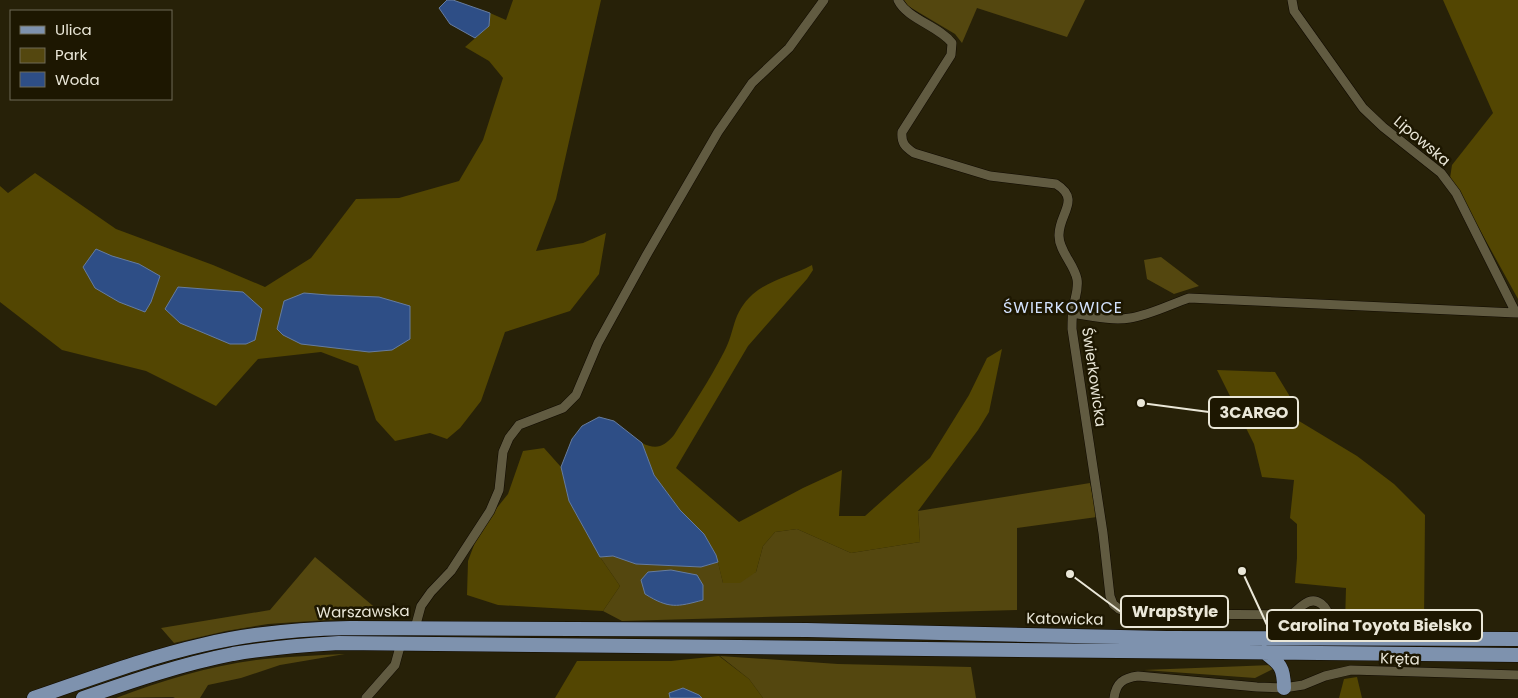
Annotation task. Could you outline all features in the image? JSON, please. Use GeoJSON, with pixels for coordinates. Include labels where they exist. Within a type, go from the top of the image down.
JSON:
{"type":"FeatureCollection","features":[{"type":"Feature","properties":{"kind":"main road"},"geometry":{"type":"LineString","coordinates":[[1311,638],[1330,621],[1349,638]]}},
{"type":"Feature","properties":{"kind":"main road","name":"Warszawska"},"geometry":{"type":"LineString","coordinates":[[34,698],[166,654],[238,638],[298,629],[702,629]]}},
{"type":"Feature","properties":{"kind":"main road","name":"Katowicka"},"geometry":{"type":"LineString","coordinates":[[702,629],[1166,638],[1518,639]]}},
{"type":"Feature","properties":{"kind":"main road","name":"Warszawska"},"geometry":{"type":"LineString","coordinates":[[83,698],[197,662],[233,654],[314,644],[401,643],[1110,652],[1264,652]]}},
{"type":"Feature","properties":{"kind":"main road"},"geometry":{"type":"LineString","coordinates":[[1264,652],[1518,655]]}},
{"type":"Feature","properties":{"kind":"main road"},"geometry":{"type":"LineString","coordinates":[[1264,652],[1282,667],[1284,688]]}},
{"type":"Feature","properties":{"kind":"street"},"geometry":{"type":"LineString","coordinates":[[415,628],[421,606],[431,592],[451,571],[490,511],[499,490],[503,452],[509,438],[519,425],[563,408],[576,395],[598,342],[718,132],[752,82],[789,48],[824,0]]}},
{"type":"Feature","properties":{"kind":"street","name":"Świerkowicka"},"geometry":{"type":"LineString","coordinates":[[898,0],[906,10],[947,36],[952,43],[951,55],[902,132],[901,140],[905,147],[914,153],[990,176],[1056,184],[1065,190],[1068,197],[1068,205],[1059,227],[1058,238],[1077,278],[1077,291],[1072,313],[1072,329],[1103,533],[1110,596],[1114,604],[1119,609],[1127,612],[1290,615],[1295,613],[1304,603],[1317,601],[1327,608],[1330,621]]}},
{"type":"Feature","properties":{"kind":"street","name":"Lipowska"},"geometry":{"type":"LineString","coordinates":[[1292,0],[1294,10],[1363,108],[1383,127],[1441,172],[1456,193],[1517,313]]}},
{"type":"Feature","properties":{"kind":"street"},"geometry":{"type":"LineString","coordinates":[[1072,313],[1128,319],[1189,298],[1517,313]]}},
{"type":"Feature","properties":{"kind":"street"},"geometry":{"type":"LineString","coordinates":[[366,698],[396,665],[401,643]]}},
{"type":"Feature","properties":{"kind":"street","name":"Kręta"},"geometry":{"type":"LineString","coordinates":[[1284,688],[1303,685],[1325,676],[1351,670],[1518,676]]}},
{"type":"Feature","properties":{"kind":"street"},"geometry":{"type":"LineString","coordinates":[[1114,698],[1116,687],[1122,680],[1138,676],[1284,688]]}},
{"type":"Feature","properties":{"kind":"green space"},"geometry":{"type":"Polygon","coordinates":[[[904,0],[1085,0],[1067,37],[977,8],[962,43],[955,34],[908,6],[904,0]]]}},
{"type":"Feature","properties":{"kind":"green space"},"geometry":{"type":"Polygon","coordinates":[[[1161,257],[1199,286],[1174,294],[1147,279],[1144,260],[1161,257]]]}},
{"type":"Feature","properties":{"kind":"green space"},"geometry":{"type":"Polygon","coordinates":[[[1090,483],[1097,517],[1017,528],[1017,610],[622,621],[603,611],[620,586],[600,557],[613,556],[637,564],[701,567],[718,562],[723,583],[756,572],[763,546],[775,532],[797,529],[851,553],[920,542],[918,511],[1090,483]]]}},
{"type":"Feature","properties":{"kind":"green space"},"geometry":{"type":"Polygon","coordinates":[[[315,557],[385,616],[268,624],[174,643],[161,628],[270,610],[315,557]]]}},
{"type":"Feature","properties":{"kind":"green space"},"geometry":{"type":"Polygon","coordinates":[[[345,654],[280,665],[241,678],[208,685],[200,698],[116,698],[175,678],[235,663],[276,658],[345,654]]]}},
{"type":"Feature","properties":{"kind":"green space"},"geometry":{"type":"Polygon","coordinates":[[[720,656],[838,664],[971,667],[976,698],[763,698],[749,679],[720,656]]]}},
{"type":"Feature","properties":{"kind":"green space"},"geometry":{"type":"Polygon","coordinates":[[[1273,665],[1273,669],[1255,678],[1144,670],[1273,665]]]}},
{"type":"Feature","properties":{"kind":"shaded area"},"geometry":{"type":"Polygon","coordinates":[[[513,0],[601,0],[556,199],[536,251],[583,243],[606,233],[599,274],[570,311],[505,332],[481,401],[460,428],[447,439],[430,433],[395,441],[376,420],[358,366],[321,352],[258,359],[216,406],[146,371],[62,350],[0,302],[0,186],[8,193],[35,173],[116,229],[213,265],[265,287],[311,258],[356,199],[399,198],[459,181],[483,140],[503,78],[489,61],[465,47],[489,26],[490,13],[506,20],[513,0]]]}},
{"type":"Feature","properties":{"kind":"shaded area"},"geometry":{"type":"Polygon","coordinates":[[[1443,0],[1518,0],[1518,299],[1450,178],[1452,165],[1493,113],[1443,0]]]}},
{"type":"Feature","properties":{"kind":"shaded area"},"geometry":{"type":"Polygon","coordinates":[[[812,265],[813,270],[807,279],[748,346],[676,468],[739,522],[803,488],[842,470],[839,516],[865,516],[930,458],[969,395],[987,358],[1002,349],[989,412],[978,430],[918,511],[920,542],[851,553],[797,529],[775,532],[763,546],[756,572],[740,583],[723,583],[716,555],[704,534],[680,510],[654,475],[642,443],[656,447],[660,446],[674,435],[718,363],[728,344],[737,315],[746,301],[760,289],[774,281],[812,265]]]}},
{"type":"Feature","properties":{"kind":"shaded area"},"geometry":{"type":"Polygon","coordinates":[[[1217,370],[1275,372],[1289,395],[1299,421],[1357,456],[1394,484],[1425,515],[1424,622],[1408,627],[1345,623],[1346,588],[1295,583],[1297,524],[1290,518],[1294,480],[1262,477],[1254,444],[1217,370]]]}},
{"type":"Feature","properties":{"kind":"shaded area"},"geometry":{"type":"Polygon","coordinates":[[[544,448],[561,467],[569,501],[600,557],[620,586],[603,611],[498,605],[467,595],[468,561],[480,529],[508,494],[523,451],[544,448]]]}},
{"type":"Feature","properties":{"kind":"shaded area"},"geometry":{"type":"Polygon","coordinates":[[[719,656],[749,679],[763,698],[702,698],[699,695],[670,693],[670,698],[555,698],[577,661],[671,661],[719,656]]]}},
{"type":"Feature","properties":{"kind":"shaded area"},"geometry":{"type":"Polygon","coordinates":[[[1357,677],[1362,698],[1339,698],[1344,679],[1357,677]]]}},
{"type":"Feature","properties":{"kind":"water"},"geometry":{"type":"Polygon","coordinates":[[[447,0],[453,0],[490,13],[489,26],[475,38],[450,24],[439,8],[447,0]]]}},
{"type":"Feature","properties":{"kind":"water"},"geometry":{"type":"Polygon","coordinates":[[[96,249],[139,264],[160,276],[151,302],[145,312],[119,302],[95,288],[83,267],[96,249]]]}},
{"type":"Feature","properties":{"kind":"water"},"geometry":{"type":"Polygon","coordinates":[[[178,287],[243,292],[262,309],[255,340],[246,344],[230,344],[180,323],[165,309],[178,287]]]}},
{"type":"Feature","properties":{"kind":"water"},"geometry":{"type":"Polygon","coordinates":[[[304,293],[379,297],[410,306],[410,339],[392,350],[369,352],[301,344],[283,335],[277,329],[284,301],[304,293]]]}},
{"type":"Feature","properties":{"kind":"water"},"geometry":{"type":"Polygon","coordinates":[[[599,417],[614,421],[642,443],[654,475],[680,510],[704,534],[718,562],[701,567],[636,564],[613,556],[600,557],[569,501],[561,467],[572,439],[582,426],[599,417]]]}},
{"type":"Feature","properties":{"kind":"water"},"geometry":{"type":"Polygon","coordinates":[[[671,570],[697,575],[703,585],[703,600],[673,605],[653,599],[645,594],[641,580],[648,572],[671,570]]]}},
{"type":"Feature","properties":{"kind":"water"},"geometry":{"type":"Polygon","coordinates":[[[683,688],[702,698],[670,698],[669,693],[683,688]]]}},
{"type":"Feature","properties":{"kind":"place","name":"3CARGO"},"geometry":{"type":"Point","coordinates":[1141,403]}},
{"type":"Feature","properties":{"kind":"place","name":"Carolina Toyota Bielsko"},"geometry":{"type":"Point","coordinates":[1242,571]}},
{"type":"Feature","properties":{"kind":"place","name":"WrapStyle"},"geometry":{"type":"Point","coordinates":[1070,574]}},
{"type":"Feature","properties":{"kind":"district","name":"ŚWIERKOWICE"},"geometry":{"type":"Point","coordinates":[1063,307]}}]}
